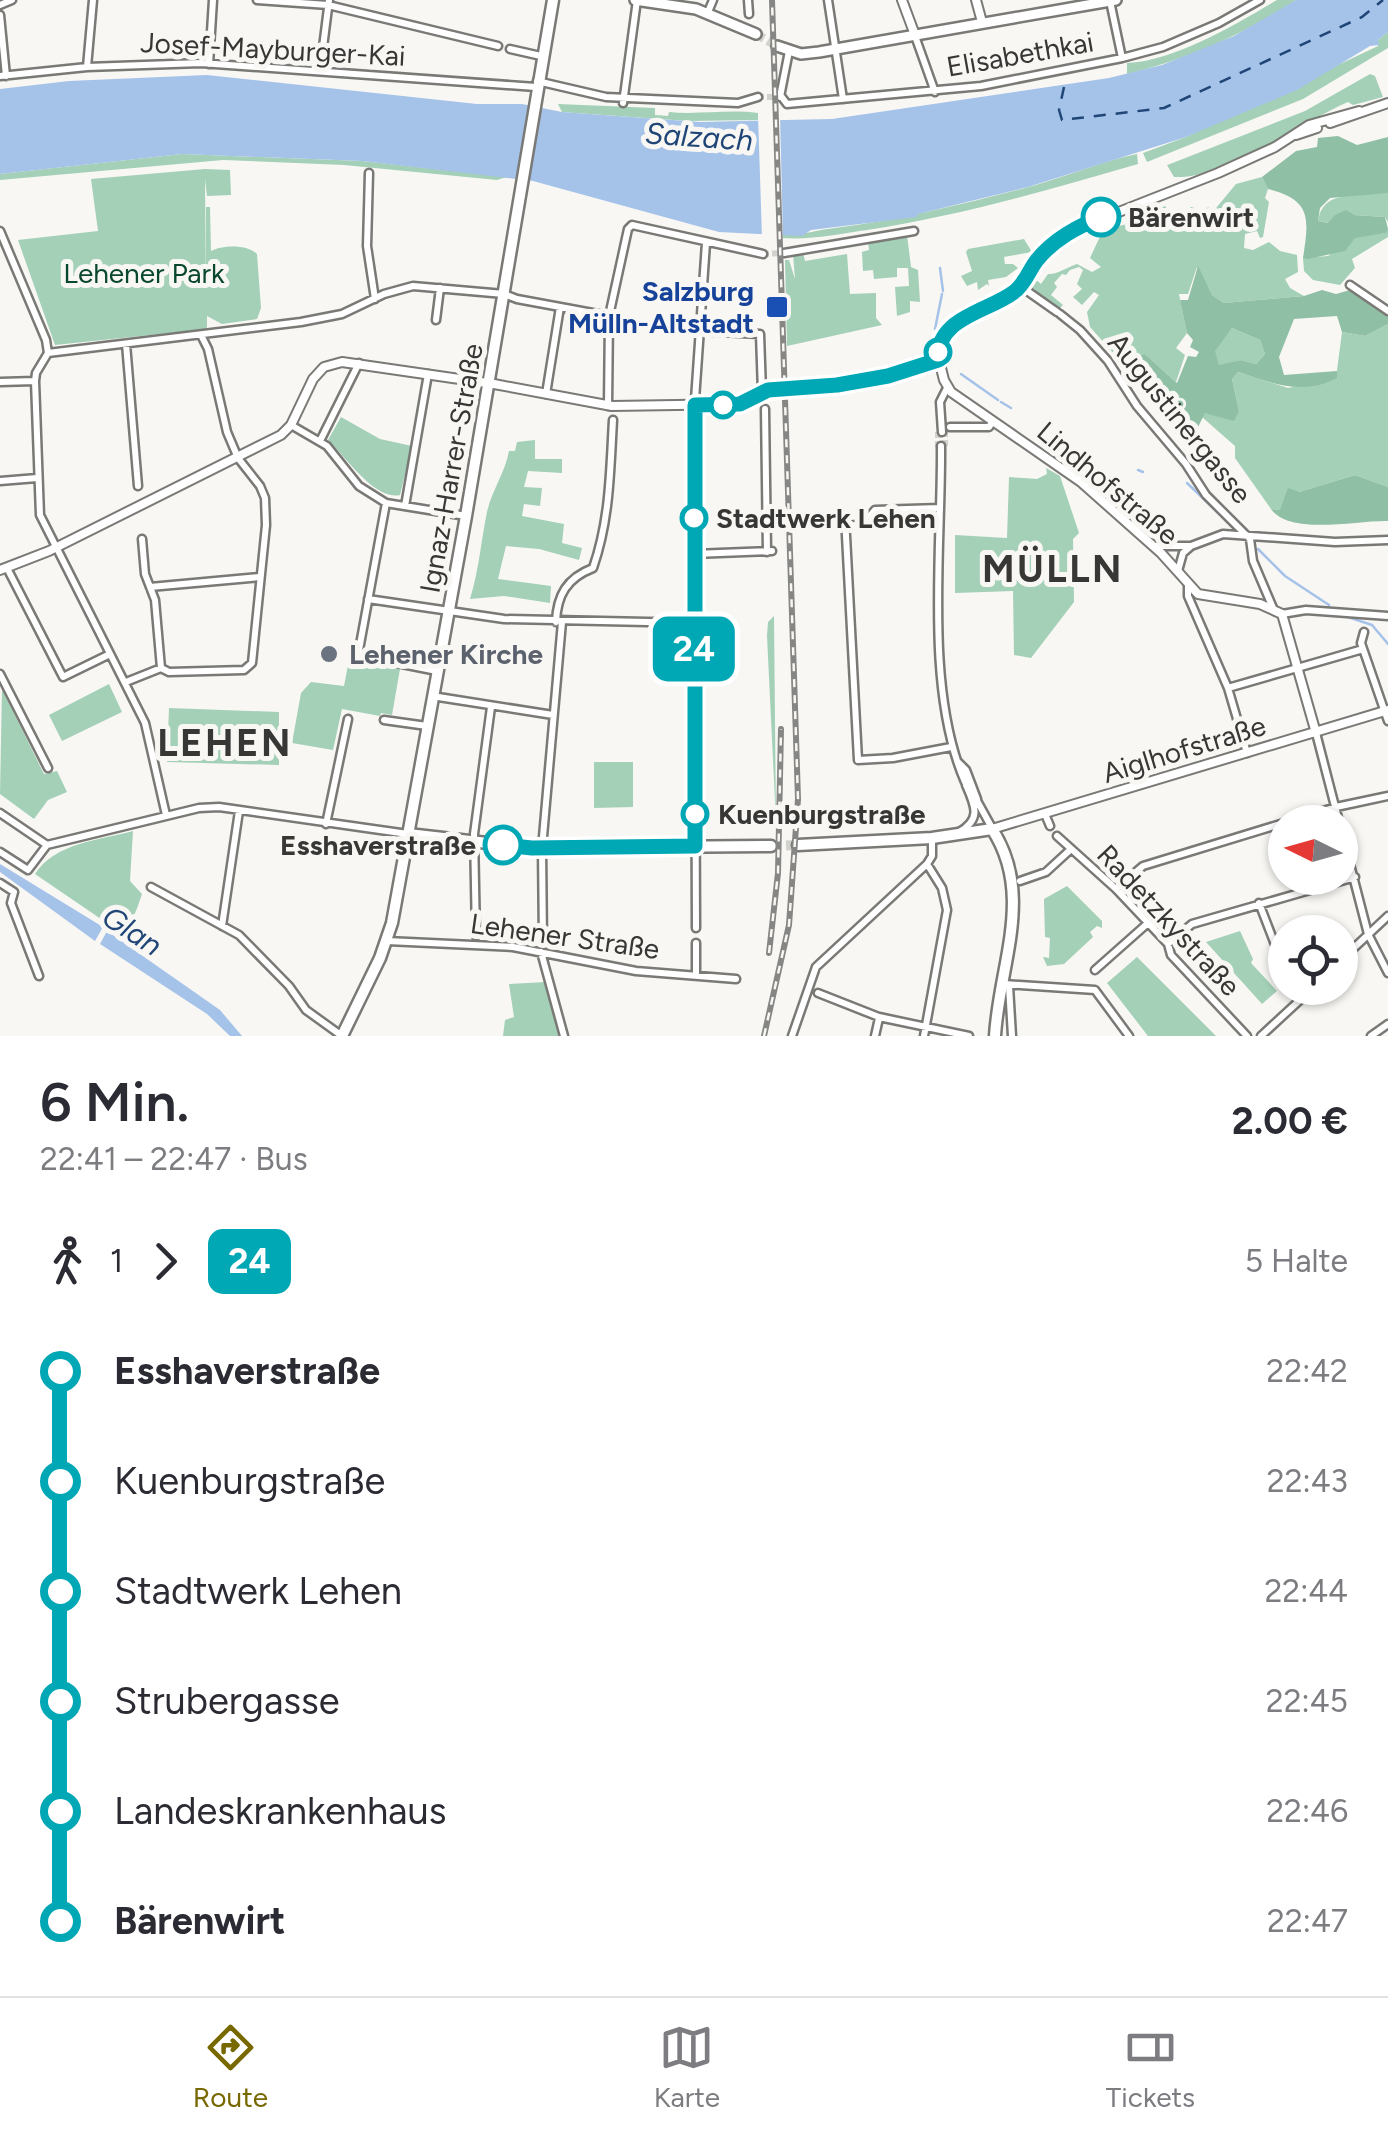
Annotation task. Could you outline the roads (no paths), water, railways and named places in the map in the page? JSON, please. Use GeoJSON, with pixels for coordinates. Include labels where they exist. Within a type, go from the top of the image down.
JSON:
{"type":"FeatureCollection","features":[{"type":"Feature","properties":{"kind":"main road","name":"Ignaz-Harrer-Straße"},"geometry":{"type":"LineString","coordinates":[[342,1036],[387,941],[466,516],[553,0]]}},
{"type":"Feature","properties":{"kind":"main road"},"geometry":{"type":"LineString","coordinates":[[636,0],[708,12],[756,34]]}},
{"type":"Feature","properties":{"kind":"main road"},"geometry":{"type":"LineString","coordinates":[[777,46],[800,54],[1113,0]]}},
{"type":"Feature","properties":{"kind":"main road"},"geometry":{"type":"LineString","coordinates":[[798,845],[932,838],[992,829],[1000,840],[1014,895],[1007,985],[995,1036]]}},
{"type":"Feature","properties":{"kind":"main road"},"geometry":{"type":"LineString","coordinates":[[408,834],[542,848],[771,846]]}},
{"type":"Feature","properties":{"kind":"street"},"geometry":{"type":"LineString","coordinates":[[0,5],[12,0]]}},
{"type":"Feature","properties":{"kind":"street"},"geometry":{"type":"LineString","coordinates":[[87,66],[93,0]]}},
{"type":"Feature","properties":{"kind":"street"},"geometry":{"type":"LineString","coordinates":[[209,64],[213,0]]}},
{"type":"Feature","properties":{"kind":"street"},"geometry":{"type":"LineString","coordinates":[[256,0],[328,2],[498,46]]}},
{"type":"Feature","properties":{"kind":"street"},"geometry":{"type":"LineString","coordinates":[[623,100],[636,0]]}},
{"type":"Feature","properties":{"kind":"street"},"geometry":{"type":"LineString","coordinates":[[708,12],[712,0]]}},
{"type":"Feature","properties":{"kind":"street"},"geometry":{"type":"LineString","coordinates":[[748,0],[748,14]]}},
{"type":"Feature","properties":{"kind":"street"},"geometry":{"type":"LineString","coordinates":[[828,0],[842,100]]}},
{"type":"Feature","properties":{"kind":"street"},"geometry":{"type":"LineString","coordinates":[[902,0],[935,92]]}},
{"type":"Feature","properties":{"kind":"street"},"geometry":{"type":"LineString","coordinates":[[976,0],[982,22]]}},
{"type":"Feature","properties":{"kind":"street"},"geometry":{"type":"LineString","coordinates":[[1113,0],[1122,58]]}},
{"type":"Feature","properties":{"kind":"street","name":"Elisabethkai"},"geometry":{"type":"LineString","coordinates":[[789,51],[780,97],[788,104],[935,92],[1033,77],[1163,47],[1260,0]]}},
{"type":"Feature","properties":{"kind":"street"},"geometry":{"type":"LineString","coordinates":[[320,71],[328,2]]}},
{"type":"Feature","properties":{"kind":"street","name":"Josef-Mayburger-Kai"},"geometry":{"type":"LineString","coordinates":[[0,15],[3,76],[87,66],[209,64],[536,85]]}},
{"type":"Feature","properties":{"kind":"street"},"geometry":{"type":"LineString","coordinates":[[510,49],[542,56]]}},
{"type":"Feature","properties":{"kind":"street"},"geometry":{"type":"LineString","coordinates":[[536,85],[623,100],[738,103],[754,99]]}},
{"type":"Feature","properties":{"kind":"street"},"geometry":{"type":"LineString","coordinates":[[1296,136],[1309,124],[1327,117],[1388,102]]}},
{"type":"Feature","properties":{"kind":"street"},"geometry":{"type":"LineString","coordinates":[[1330,123],[1358,111]]}},
{"type":"Feature","properties":{"kind":"street"},"geometry":{"type":"LineString","coordinates":[[994,421],[989,428],[944,431],[940,416],[942,395],[948,388],[938,360],[941,342],[962,319],[1020,286],[1037,260],[1073,230],[1196,182],[1317,128]]}},
{"type":"Feature","properties":{"kind":"street"},"geometry":{"type":"LineString","coordinates":[[369,173],[367,246],[374,299]]}},
{"type":"Feature","properties":{"kind":"street"},"geometry":{"type":"LineString","coordinates":[[608,406],[609,316],[632,224],[763,254]]}},
{"type":"Feature","properties":{"kind":"street"},"geometry":{"type":"LineString","coordinates":[[0,231],[48,353],[35,381],[40,515],[144,723],[166,815]]}},
{"type":"Feature","properties":{"kind":"street"},"geometry":{"type":"LineString","coordinates":[[784,253],[914,231]]}},
{"type":"Feature","properties":{"kind":"street"},"geometry":{"type":"LineString","coordinates":[[696,928],[695,405],[706,243]]}},
{"type":"Feature","properties":{"kind":"street"},"geometry":{"type":"LineString","coordinates":[[1350,285],[1388,311]]}},
{"type":"Feature","properties":{"kind":"street"},"geometry":{"type":"LineString","coordinates":[[48,353],[217,334],[342,314],[413,286],[504,294],[609,316]]}},
{"type":"Feature","properties":{"kind":"street","name":"Augustinergasse"},"geometry":{"type":"LineString","coordinates":[[1020,286],[1080,330],[1108,361],[1206,495],[1249,538],[1388,540]]}},
{"type":"Feature","properties":{"kind":"street"},"geometry":{"type":"LineString","coordinates":[[436,320],[440,288]]}},
{"type":"Feature","properties":{"kind":"street"},"geometry":{"type":"LineString","coordinates":[[546,394],[560,307]]}},
{"type":"Feature","properties":{"kind":"street"},"geometry":{"type":"LineString","coordinates":[[110,654],[63,677],[4,569],[55,548],[282,435],[291,425],[313,379],[324,368],[342,362],[359,364],[608,406],[740,404],[765,391],[760,334],[700,331]]}},
{"type":"Feature","properties":{"kind":"street"},"geometry":{"type":"LineString","coordinates":[[211,363],[212,342],[217,334]]}},
{"type":"Feature","properties":{"kind":"street"},"geometry":{"type":"LineString","coordinates":[[126,682],[161,668],[169,672],[244,670],[252,663],[265,498],[238,458],[227,432],[201,335]]}},
{"type":"Feature","properties":{"kind":"street"},"geometry":{"type":"LineString","coordinates":[[126,344],[138,486]]}},
{"type":"Feature","properties":{"kind":"street"},"geometry":{"type":"LineString","coordinates":[[922,366],[938,360]]}},
{"type":"Feature","properties":{"kind":"street"},"geometry":{"type":"LineString","coordinates":[[320,441],[359,364]]}},
{"type":"Feature","properties":{"kind":"street"},"geometry":{"type":"LineString","coordinates":[[405,506],[428,374]]}},
{"type":"Feature","properties":{"kind":"street"},"geometry":{"type":"LineString","coordinates":[[0,382],[35,381]]}},
{"type":"Feature","properties":{"kind":"street","name":"Lindhofstraße"},"geometry":{"type":"LineString","coordinates":[[948,388],[1066,470],[1152,546],[1188,586]]}},
{"type":"Feature","properties":{"kind":"street"},"geometry":{"type":"LineString","coordinates":[[694,554],[769,552],[765,409]]}},
{"type":"Feature","properties":{"kind":"street"},"geometry":{"type":"LineString","coordinates":[[564,1036],[542,948],[542,848],[559,622],[557,601],[573,576],[592,568],[603,539],[613,420]]}},
{"type":"Feature","properties":{"kind":"street"},"geometry":{"type":"LineString","coordinates":[[291,425],[320,441],[359,486],[386,503],[466,516]]}},
{"type":"Feature","properties":{"kind":"street"},"geometry":{"type":"LineString","coordinates":[[941,449],[940,616],[945,719],[974,803],[975,818],[954,835]]}},
{"type":"Feature","properties":{"kind":"street"},"geometry":{"type":"LineString","coordinates":[[0,481],[37,478]]}},
{"type":"Feature","properties":{"kind":"street"},"geometry":{"type":"LineString","coordinates":[[386,503],[358,650],[362,656],[437,671]]}},
{"type":"Feature","properties":{"kind":"street"},"geometry":{"type":"LineString","coordinates":[[940,508],[874,510],[870,516],[845,517],[858,760],[952,747]]}},
{"type":"Feature","properties":{"kind":"street"},"geometry":{"type":"LineString","coordinates":[[1177,572],[1183,553],[1198,543],[1222,534],[1249,538],[1253,561],[1273,608]]}},
{"type":"Feature","properties":{"kind":"street"},"geometry":{"type":"LineString","coordinates":[[142,539],[155,600],[161,668]]}},
{"type":"Feature","properties":{"kind":"street"},"geometry":{"type":"LineString","coordinates":[[1152,546],[1198,543]]}},
{"type":"Feature","properties":{"kind":"street"},"geometry":{"type":"LineString","coordinates":[[150,587],[260,577]]}},
{"type":"Feature","properties":{"kind":"street"},"geometry":{"type":"LineString","coordinates":[[1188,586],[1208,598],[1273,608],[1282,614],[1335,805]]}},
{"type":"Feature","properties":{"kind":"street"},"geometry":{"type":"LineString","coordinates":[[1188,586],[1188,596],[1228,688],[1247,754]]}},
{"type":"Feature","properties":{"kind":"street"},"geometry":{"type":"LineString","coordinates":[[368,599],[448,614],[559,622],[694,623]]}},
{"type":"Feature","properties":{"kind":"street"},"geometry":{"type":"LineString","coordinates":[[1282,614],[1306,610],[1388,616]]}},
{"type":"Feature","properties":{"kind":"street"},"geometry":{"type":"LineString","coordinates":[[1364,632],[1361,642],[1387,714]]}},
{"type":"Feature","properties":{"kind":"street"},"geometry":{"type":"LineString","coordinates":[[1228,688],[1364,649]]}},
{"type":"Feature","properties":{"kind":"street"},"geometry":{"type":"LineString","coordinates":[[0,674],[48,768]]}},
{"type":"Feature","properties":{"kind":"street"},"geometry":{"type":"LineString","coordinates":[[432,696],[553,716]]}},
{"type":"Feature","properties":{"kind":"street"},"geometry":{"type":"LineString","coordinates":[[476,936],[474,841],[491,708]]}},
{"type":"Feature","properties":{"kind":"street","name":"Aiglhofstraße"},"geometry":{"type":"LineString","coordinates":[[992,829],[1387,714]]}},
{"type":"Feature","properties":{"kind":"street"},"geometry":{"type":"LineString","coordinates":[[326,824],[348,719]]}},
{"type":"Feature","properties":{"kind":"street"},"geometry":{"type":"LineString","coordinates":[[384,720],[427,726]]}},
{"type":"Feature","properties":{"kind":"street"},"geometry":{"type":"LineString","coordinates":[[960,764],[978,802]]}},
{"type":"Feature","properties":{"kind":"street"},"geometry":{"type":"LineString","coordinates":[[967,783],[992,829]]}},
{"type":"Feature","properties":{"kind":"street"},"geometry":{"type":"LineString","coordinates":[[1345,805],[1388,796]]}},
{"type":"Feature","properties":{"kind":"street"},"geometry":{"type":"LineString","coordinates":[[0,852],[28,870],[48,845],[213,807],[408,834]]}},
{"type":"Feature","properties":{"kind":"street"},"geometry":{"type":"LineString","coordinates":[[222,926],[239,811]]}},
{"type":"Feature","properties":{"kind":"street"},"geometry":{"type":"LineString","coordinates":[[0,813],[48,845]]}},
{"type":"Feature","properties":{"kind":"street"},"geometry":{"type":"LineString","coordinates":[[1045,814],[1050,826]]}},
{"type":"Feature","properties":{"kind":"street"},"geometry":{"type":"LineString","coordinates":[[1116,889],[1144,866],[1268,828]]}},
{"type":"Feature","properties":{"kind":"street","name":"Radetzkystraße"},"geometry":{"type":"LineString","coordinates":[[1058,836],[1168,944],[1171,955],[1247,1036]]}},
{"type":"Feature","properties":{"kind":"street"},"geometry":{"type":"LineString","coordinates":[[792,1036],[816,966],[927,864],[932,856],[932,838]]}},
{"type":"Feature","properties":{"kind":"street"},"geometry":{"type":"LineString","coordinates":[[1020,881],[1046,872],[1070,850]]}},
{"type":"Feature","properties":{"kind":"street"},"geometry":{"type":"LineString","coordinates":[[924,1032],[946,910],[945,895],[927,864]]}},
{"type":"Feature","properties":{"kind":"street"},"geometry":{"type":"LineString","coordinates":[[0,883],[14,892],[10,903],[38,976]]}},
{"type":"Feature","properties":{"kind":"street"},"geometry":{"type":"LineString","coordinates":[[151,887],[239,935],[289,986],[306,1010],[342,1036]]}},
{"type":"Feature","properties":{"kind":"street"},"geometry":{"type":"LineString","coordinates":[[1358,893],[1368,934],[1388,973]]}},
{"type":"Feature","properties":{"kind":"street"},"geometry":{"type":"LineString","coordinates":[[1168,944],[1192,924],[1291,895]]}},
{"type":"Feature","properties":{"kind":"street"},"geometry":{"type":"LineString","coordinates":[[1259,904],[1268,926]]}},
{"type":"Feature","properties":{"kind":"street"},"geometry":{"type":"LineString","coordinates":[[1358,944],[1388,916]]}},
{"type":"Feature","properties":{"kind":"street"},"geometry":{"type":"LineString","coordinates":[[1095,970],[1148,923]]}},
{"type":"Feature","properties":{"kind":"street","name":"Lehener Straße"},"geometry":{"type":"LineString","coordinates":[[387,941],[542,948],[636,971],[736,979]]}},
{"type":"Feature","properties":{"kind":"street"},"geometry":{"type":"LineString","coordinates":[[696,943],[696,976]]}},
{"type":"Feature","properties":{"kind":"street"},"geometry":{"type":"LineString","coordinates":[[1012,1036],[1007,985],[1095,990],[1129,1036]]}},
{"type":"Feature","properties":{"kind":"street"},"geometry":{"type":"LineString","coordinates":[[818,992],[924,1032],[968,1036]]}},
{"type":"Feature","properties":{"kind":"street"},"geometry":{"type":"LineString","coordinates":[[1261,1036],[1294,1005]]}},
{"type":"Feature","properties":{"kind":"street"},"geometry":{"type":"LineString","coordinates":[[875,1036],[879,1017]]}},
{"type":"Feature","properties":{"kind":"street"},"geometry":{"type":"LineString","coordinates":[[1371,1036],[1388,1024]]}},
{"type":"Feature","properties":{"kind":"water","name":"Salzach"},"geometry":{"type":"Polygon","coordinates":[[[1296,0],[1388,0],[1388,32],[1378,40],[1379,45],[1370,46],[1297,90],[1186,137],[917,217],[811,230],[802,236],[719,232],[533,181],[362,161],[182,154],[0,174],[0,89],[69,81],[207,75],[477,104],[522,104],[562,112],[700,122],[832,119],[1109,78],[1162,65],[1234,36],[1296,0]]]}},
{"type":"Feature","properties":{"kind":"water"},"geometry":{"type":"Polygon","coordinates":[[[0,864],[103,927],[95,941],[0,872],[0,864]]]}},
{"type":"Feature","properties":{"kind":"water"},"geometry":{"type":"Polygon","coordinates":[[[107,931],[220,1010],[242,1036],[230,1036],[207,1014],[100,944],[107,931]]]}},
{"type":"Feature","properties":{"kind":"waterway"},"geometry":{"type":"LineString","coordinates":[[940,268],[943,291]]}},
{"type":"Feature","properties":{"kind":"waterway"},"geometry":{"type":"LineString","coordinates":[[935,329],[942,294]]}},
{"type":"Feature","properties":{"kind":"waterway"},"geometry":{"type":"LineString","coordinates":[[961,374],[998,400]]}},
{"type":"Feature","properties":{"kind":"waterway"},"geometry":{"type":"LineString","coordinates":[[1001,402],[1011,408]]}},
{"type":"Feature","properties":{"kind":"waterway"},"geometry":{"type":"LineString","coordinates":[[1138,470],[1143,472]]}},
{"type":"Feature","properties":{"kind":"waterway"},"geometry":{"type":"LineString","coordinates":[[1187,483],[1234,528]]}},
{"type":"Feature","properties":{"kind":"waterway"},"geometry":{"type":"LineString","coordinates":[[1258,549],[1285,576],[1329,605]]}},
{"type":"Feature","properties":{"kind":"waterway"},"geometry":{"type":"LineString","coordinates":[[1345,616],[1372,625],[1388,644]]}},
{"type":"Feature","properties":{"kind":"tunnel"},"geometry":{"type":"LineString","coordinates":[[756,34],[777,46]]}},
{"type":"Feature","properties":{"kind":"tunnel"},"geometry":{"type":"LineString","coordinates":[[758,97],[779,97]]}},
{"type":"Feature","properties":{"kind":"tunnel"},"geometry":{"type":"LineString","coordinates":[[763,254],[784,253]]}},
{"type":"Feature","properties":{"kind":"tunnel"},"geometry":{"type":"LineString","coordinates":[[768,391],[837,385],[923,366]]}},
{"type":"Feature","properties":{"kind":"tunnel"},"geometry":{"type":"LineString","coordinates":[[938,432],[938,447]]}},
{"type":"Feature","properties":{"kind":"tunnel"},"geometry":{"type":"LineString","coordinates":[[945,432],[945,446]]}},
{"type":"Feature","properties":{"kind":"tunnel"},"geometry":{"type":"LineString","coordinates":[[771,846],[798,845]]}},
{"type":"Feature","properties":{"kind":"railway"},"geometry":{"type":"LineString","coordinates":[[764,1036],[789,925],[798,799],[772,0]]}},
{"type":"Feature","properties":{"kind":"railway"},"geometry":{"type":"LineString","coordinates":[[769,953],[778,873],[781,729]]}},
{"type":"Feature","properties":{"kind":"place","name":"Bärenwirt"},"geometry":{"type":"Point","coordinates":[1101,217]}},
{"type":"Feature","properties":{"kind":"place","name":"Salzburg Mülln-Altstadt"},"geometry":{"type":"Point","coordinates":[777,307]}},
{"type":"Feature","properties":{"kind":"place","name":"Stadtwerk Lehen"},"geometry":{"type":"Point","coordinates":[694,518]}},
{"type":"Feature","properties":{"kind":"place","name":"Lehener Kirche"},"geometry":{"type":"Point","coordinates":[329,654]}},
{"type":"Feature","properties":{"kind":"place","name":"Kuenburgstraße"},"geometry":{"type":"Point","coordinates":[695,814]}},
{"type":"Feature","properties":{"kind":"place","name":"Esshaverstraße"},"geometry":{"type":"Point","coordinates":[503,845]}},
{"type":"Feature","properties":{"kind":"district","name":"MÜLLN"},"geometry":{"type":"Point","coordinates":[1053,569]}},
{"type":"Feature","properties":{"kind":"district","name":"LEHEN"},"geometry":{"type":"Point","coordinates":[225,743]}},
{"type":"Feature","properties":{"kind":"park label","name":"Lehener Park"},"geometry":{"type":"Point","coordinates":[144,273]}},
{"type":"Feature","properties":{"kind":"water label","name":"Glan"},"geometry":{"type":"Point","coordinates":[132,931]}}]}
